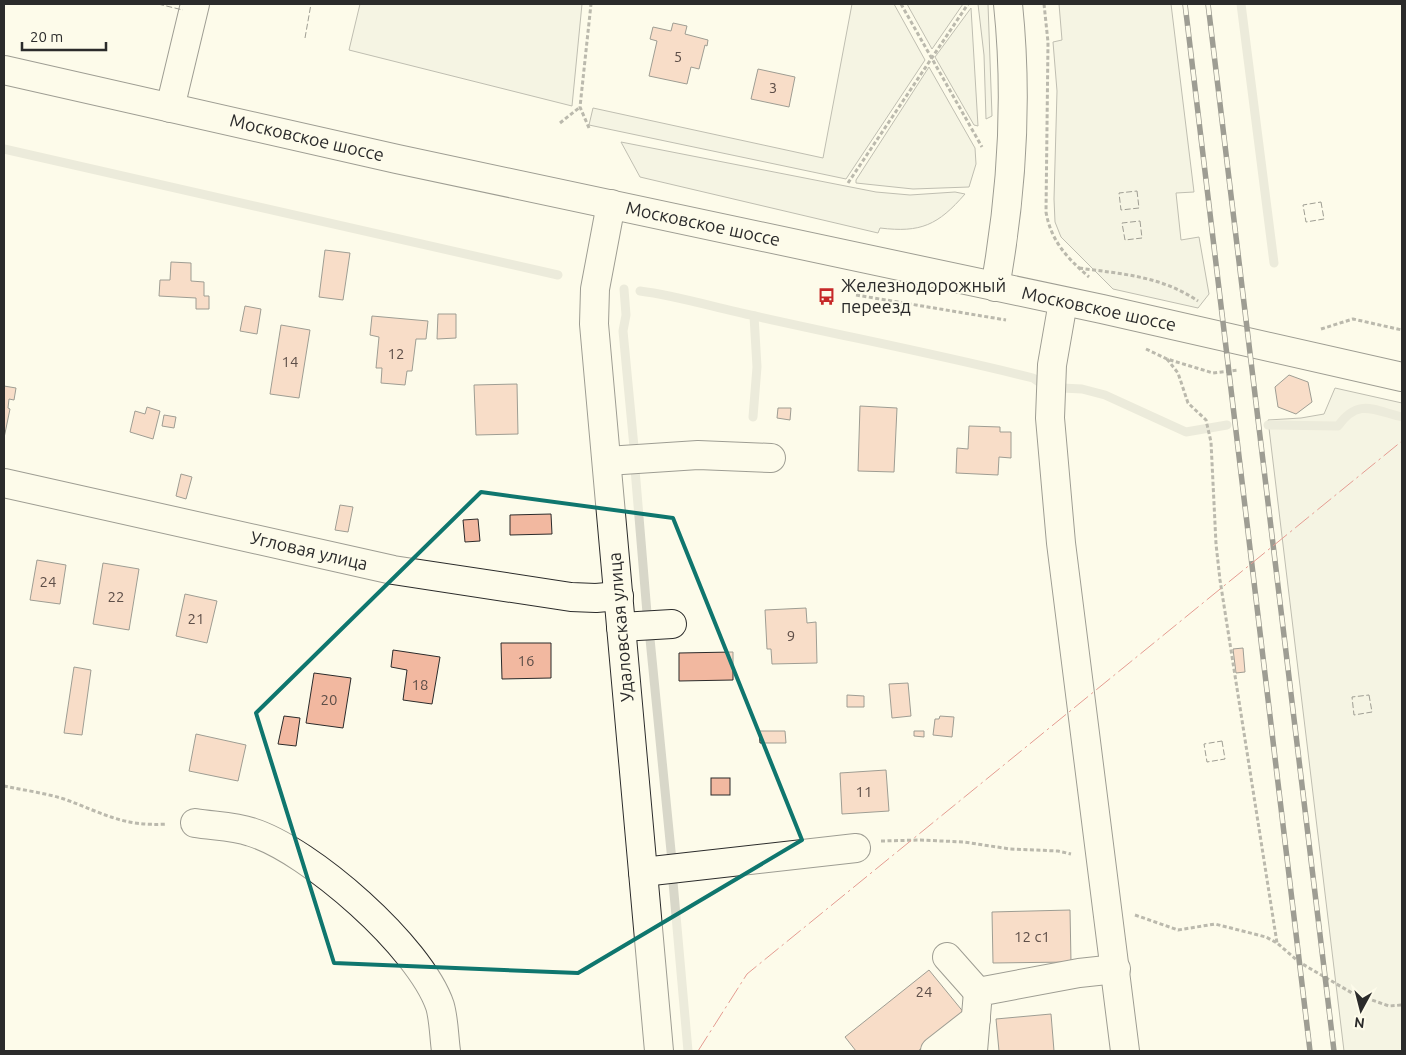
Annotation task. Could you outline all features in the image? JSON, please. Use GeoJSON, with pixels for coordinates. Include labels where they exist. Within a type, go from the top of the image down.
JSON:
{"type":"FeatureCollection","features":[{"type":"Feature","properties":{"kind":"main road"},"geometry":{"type":"LineString","coordinates":[[170,108],[195,4]]}},
{"type":"Feature","properties":{"kind":"main road"},"geometry":{"type":"LineString","coordinates":[[995,287],[1003,244],[1012,142],[1014,85],[1008,4]]}},
{"type":"Feature","properties":{"kind":"main road","name":"Московское шоссе"},"geometry":{"type":"LineString","coordinates":[[4,70],[170,108],[1402,377]]}},
{"type":"Feature","properties":{"kind":"main road","name":"Удаловская улица"},"geometry":{"type":"LineString","coordinates":[[611,204],[594,289],[594,324],[659,1051]]}},
{"type":"Feature","properties":{"kind":"main road"},"geometry":{"type":"LineString","coordinates":[[1063,302],[1052,365],[1050,418],[1061,544],[1110,912],[1125,1051]]}},
{"type":"Feature","properties":{"kind":"main road"},"geometry":{"type":"LineString","coordinates":[[607,461],[698,455],[772,458]]}},
{"type":"Feature","properties":{"kind":"main road","name":"Угловая улица"},"geometry":{"type":"LineString","coordinates":[[4,483],[394,570],[570,596],[596,598],[618,596]]}},
{"type":"Feature","properties":{"kind":"main road"},"geometry":{"type":"LineString","coordinates":[[621,627],[672,624]]}},
{"type":"Feature","properties":{"kind":"main road"},"geometry":{"type":"LineString","coordinates":[[195,823],[251,832],[295,852],[339,884],[407,952],[429,985],[440,1007],[446,1051]]}},
{"type":"Feature","properties":{"kind":"main road"},"geometry":{"type":"LineString","coordinates":[[643,872],[856,848]]}},
{"type":"Feature","properties":{"kind":"main road"},"geometry":{"type":"LineString","coordinates":[[947,957],[977,1005],[973,1051]]}},
{"type":"Feature","properties":{"kind":"main road"},"geometry":{"type":"LineString","coordinates":[[935,1051],[977,1005],[1079,973],[1116,969]]}},
{"type":"Feature","properties":{"kind":"path"},"geometry":{"type":"LineString","coordinates":[[589,128],[580,107],[591,4]]}},
{"type":"Feature","properties":{"kind":"path"},"geometry":{"type":"LineString","coordinates":[[901,4],[982,147]]}},
{"type":"Feature","properties":{"kind":"path"},"geometry":{"type":"LineString","coordinates":[[848,183],[968,4]]}},
{"type":"Feature","properties":{"kind":"path"},"geometry":{"type":"LineString","coordinates":[[1044,4],[1048,42],[1046,212],[1055,242],[1079,268],[1095,280]]}},
{"type":"Feature","properties":{"kind":"path"},"geometry":{"type":"LineString","coordinates":[[560,123],[580,107]]}},
{"type":"Feature","properties":{"kind":"path"},"geometry":{"type":"LineString","coordinates":[[1079,268],[1141,276],[1179,288],[1203,304]]}},
{"type":"Feature","properties":{"kind":"path"},"geometry":{"type":"LineString","coordinates":[[856,295],[1010,320]]}},
{"type":"Feature","properties":{"kind":"path"},"geometry":{"type":"LineString","coordinates":[[1319,330],[1353,319],[1402,330]]}},
{"type":"Feature","properties":{"kind":"path"},"geometry":{"type":"LineString","coordinates":[[1139,346],[1167,359],[1178,374],[1188,403],[1206,420],[1211,442],[1216,544],[1220,580],[1277,943]]}},
{"type":"Feature","properties":{"kind":"path"},"geometry":{"type":"LineString","coordinates":[[4,786],[62,799],[116,820],[150,825],[195,823]]}},
{"type":"Feature","properties":{"kind":"path"},"geometry":{"type":"LineString","coordinates":[[856,848],[862,842],[920,840],[964,842],[1010,849],[1058,852],[1079,856],[1104,866]]}},
{"type":"Feature","properties":{"kind":"path"},"geometry":{"type":"LineString","coordinates":[[1110,912],[1132,914],[1178,930],[1215,924],[1266,937],[1277,943],[1299,962],[1352,993],[1389,1006],[1402,1005]]}},
{"type":"Feature","properties":{"kind":"highlighted area"},"geometry":{"type":"Polygon","coordinates":[[[481,492],[673,518],[802,840],[578,973],[334,963],[256,713],[481,492]]]}},
{"type":"Feature","properties":{"kind":"shaded area"},"geometry":{"type":"Polygon","coordinates":[[[360,4],[582,4],[572,106],[349,50],[360,4]]]}},
{"type":"Feature","properties":{"kind":"shaded area"},"geometry":{"type":"Polygon","coordinates":[[[852,4],[894,4],[925,60],[846,179],[589,125],[593,108],[823,158],[852,4]]]}},
{"type":"Feature","properties":{"kind":"shaded area"},"geometry":{"type":"Polygon","coordinates":[[[907,4],[963,4],[932,49],[907,4]]]}},
{"type":"Feature","properties":{"kind":"shaded area"},"geometry":{"type":"Polygon","coordinates":[[[978,4],[988,4],[992,116],[986,119],[984,55],[978,4]]]}},
{"type":"Feature","properties":{"kind":"shaded area"},"geometry":{"type":"Polygon","coordinates":[[[1059,4],[1171,4],[1194,192],[1176,193],[1181,240],[1199,237],[1209,294],[1198,308],[1113,289],[1061,237],[1055,222],[1054,199],[1057,91],[1053,42],[1062,40],[1059,4]]]}},
{"type":"Feature","properties":{"kind":"shaded area"},"geometry":{"type":"Polygon","coordinates":[[[971,8],[978,126],[974,125],[935,57],[971,8]]]}},
{"type":"Feature","properties":{"kind":"shaded area"},"geometry":{"type":"Polygon","coordinates":[[[929,67],[975,148],[976,164],[969,187],[913,189],[856,183],[856,180],[929,67]]]}},
{"type":"Feature","properties":{"kind":"shaded area"},"geometry":{"type":"Polygon","coordinates":[[[621,142],[876,192],[910,195],[955,192],[965,194],[946,213],[928,225],[907,229],[880,228],[878,233],[640,177],[621,142]]]}},
{"type":"Feature","properties":{"kind":"shaded area"},"geometry":{"type":"Polygon","coordinates":[[[1335,388],[1402,403],[1402,1051],[1344,1051],[1268,420],[1301,418],[1324,414],[1335,388]]]}},
{"type":"Feature","properties":{"kind":"building"},"geometry":{"type":"Polygon","coordinates":[[[673,23],[687,26],[685,34],[708,40],[699,69],[691,67],[687,84],[649,76],[657,41],[650,39],[653,27],[671,31],[673,23]]]}},
{"type":"Feature","properties":{"kind":"building"},"geometry":{"type":"Polygon","coordinates":[[[758,69],[795,77],[789,107],[751,99],[758,69]]]}},
{"type":"Feature","properties":{"kind":"building"},"geometry":{"type":"Polygon","coordinates":[[[325,250],[350,253],[343,300],[319,297],[325,250]]]}},
{"type":"Feature","properties":{"kind":"building"},"geometry":{"type":"Polygon","coordinates":[[[171,262],[191,263],[191,281],[204,282],[204,296],[209,296],[209,309],[196,309],[196,298],[159,296],[160,280],[170,280],[171,262]]]}},
{"type":"Feature","properties":{"kind":"building"},"geometry":{"type":"Polygon","coordinates":[[[245,306],[261,309],[257,334],[240,331],[245,306]]]}},
{"type":"Feature","properties":{"kind":"building"},"geometry":{"type":"Polygon","coordinates":[[[438,314],[456,314],[456,338],[437,339],[438,314]]]}},
{"type":"Feature","properties":{"kind":"building"},"geometry":{"type":"Polygon","coordinates":[[[372,316],[428,321],[426,339],[416,339],[412,371],[407,371],[405,385],[381,383],[382,368],[376,368],[379,337],[370,335],[372,316]]]}},
{"type":"Feature","properties":{"kind":"building"},"geometry":{"type":"Polygon","coordinates":[[[281,325],[310,330],[299,398],[270,394],[281,325]]]}},
{"type":"Feature","properties":{"kind":"building"},"geometry":{"type":"Polygon","coordinates":[[[1289,375],[1308,382],[1312,402],[1296,414],[1278,407],[1275,387],[1289,375]]]}},
{"type":"Feature","properties":{"kind":"building"},"geometry":{"type":"Polygon","coordinates":[[[517,384],[518,434],[476,435],[474,385],[517,384]]]}},
{"type":"Feature","properties":{"kind":"building"},"geometry":{"type":"Polygon","coordinates":[[[4,386],[16,388],[14,400],[9,399],[8,408],[10,409],[4,438],[4,386]]]}},
{"type":"Feature","properties":{"kind":"building"},"geometry":{"type":"Polygon","coordinates":[[[860,406],[897,408],[894,472],[858,471],[860,406]]]}},
{"type":"Feature","properties":{"kind":"building"},"geometry":{"type":"Polygon","coordinates":[[[147,407],[160,411],[153,439],[130,432],[135,411],[145,414],[147,407]]]}},
{"type":"Feature","properties":{"kind":"building"},"geometry":{"type":"Polygon","coordinates":[[[778,408],[791,408],[790,420],[777,418],[778,408]]]}},
{"type":"Feature","properties":{"kind":"building"},"geometry":{"type":"Polygon","coordinates":[[[164,415],[176,417],[174,428],[162,426],[164,415]]]}},
{"type":"Feature","properties":{"kind":"building"},"geometry":{"type":"Polygon","coordinates":[[[969,426],[1000,427],[1000,432],[1011,432],[1011,458],[999,457],[998,475],[956,473],[957,448],[968,449],[969,426]]]}},
{"type":"Feature","properties":{"kind":"building"},"geometry":{"type":"Polygon","coordinates":[[[181,474],[192,477],[186,499],[176,496],[181,474]]]}},
{"type":"Feature","properties":{"kind":"building"},"geometry":{"type":"Polygon","coordinates":[[[340,505],[353,507],[348,532],[335,530],[340,505]]]}},
{"type":"Feature","properties":{"kind":"building"},"geometry":{"type":"Polygon","coordinates":[[[551,514],[552,534],[510,535],[510,515],[551,514]]]}},
{"type":"Feature","properties":{"kind":"building"},"geometry":{"type":"Polygon","coordinates":[[[478,519],[480,541],[465,542],[463,520],[478,519]]]}},
{"type":"Feature","properties":{"kind":"building"},"geometry":{"type":"Polygon","coordinates":[[[37,560],[66,565],[60,604],[30,600],[37,560]]]}},
{"type":"Feature","properties":{"kind":"building"},"geometry":{"type":"Polygon","coordinates":[[[103,563],[139,569],[129,630],[93,624],[103,563]]]}},
{"type":"Feature","properties":{"kind":"building"},"geometry":{"type":"Polygon","coordinates":[[[185,594],[217,601],[207,643],[176,636],[185,594]]]}},
{"type":"Feature","properties":{"kind":"building"},"geometry":{"type":"Polygon","coordinates":[[[806,608],[807,623],[816,622],[817,663],[772,664],[771,649],[767,649],[765,610],[806,608]]]}},
{"type":"Feature","properties":{"kind":"building"},"geometry":{"type":"Polygon","coordinates":[[[501,643],[551,643],[551,678],[502,679],[501,643]]]}},
{"type":"Feature","properties":{"kind":"building"},"geometry":{"type":"Polygon","coordinates":[[[1243,648],[1245,672],[1236,673],[1233,649],[1243,648]]]}},
{"type":"Feature","properties":{"kind":"building"},"geometry":{"type":"Polygon","coordinates":[[[393,650],[440,657],[432,704],[403,700],[407,670],[391,667],[393,650]]]}},
{"type":"Feature","properties":{"kind":"building"},"geometry":{"type":"Polygon","coordinates":[[[733,652],[733,680],[679,681],[679,653],[733,652]]]}},
{"type":"Feature","properties":{"kind":"building"},"geometry":{"type":"Polygon","coordinates":[[[74,667],[91,670],[82,735],[64,733],[74,667]]]}},
{"type":"Feature","properties":{"kind":"building"},"geometry":{"type":"Polygon","coordinates":[[[314,673],[351,678],[343,728],[306,723],[314,673]]]}},
{"type":"Feature","properties":{"kind":"building"},"geometry":{"type":"Polygon","coordinates":[[[908,683],[911,716],[892,718],[889,684],[908,683]]]}},
{"type":"Feature","properties":{"kind":"building"},"geometry":{"type":"Polygon","coordinates":[[[847,695],[864,696],[864,707],[847,707],[847,695]]]}},
{"type":"Feature","properties":{"kind":"building"},"geometry":{"type":"Polygon","coordinates":[[[284,716],[300,718],[296,746],[278,744],[284,716]]]}},
{"type":"Feature","properties":{"kind":"building"},"geometry":{"type":"Polygon","coordinates":[[[940,716],[954,717],[952,737],[933,735],[935,719],[939,719],[940,716]]]}},
{"type":"Feature","properties":{"kind":"building"},"geometry":{"type":"Polygon","coordinates":[[[759,731],[785,731],[786,743],[760,743],[759,731]]]}},
{"type":"Feature","properties":{"kind":"building"},"geometry":{"type":"Polygon","coordinates":[[[914,731],[924,731],[924,737],[914,736],[914,731]]]}},
{"type":"Feature","properties":{"kind":"building"},"geometry":{"type":"Polygon","coordinates":[[[196,734],[246,745],[238,781],[189,771],[196,734]]]}},
{"type":"Feature","properties":{"kind":"building"},"geometry":{"type":"Polygon","coordinates":[[[886,770],[889,811],[842,814],[840,773],[886,770]]]}},
{"type":"Feature","properties":{"kind":"building"},"geometry":{"type":"Polygon","coordinates":[[[711,778],[730,778],[730,795],[711,795],[711,778]]]}},
{"type":"Feature","properties":{"kind":"building"},"geometry":{"type":"Polygon","coordinates":[[[1070,910],[1071,962],[993,963],[992,912],[1070,910]]]}},
{"type":"Feature","properties":{"kind":"building"},"geometry":{"type":"Polygon","coordinates":[[[929,970],[965,1014],[918,1051],[856,1051],[845,1037],[929,970]]]}},
{"type":"Feature","properties":{"kind":"building"},"geometry":{"type":"Polygon","coordinates":[[[1051,1014],[1054,1051],[999,1051],[996,1019],[1051,1014]]]}},
{"type":"Feature","properties":{"kind":"waterway"},"geometry":{"type":"LineString","coordinates":[[1241,4],[1274,263]]}},
{"type":"Feature","properties":{"kind":"waterway"},"geometry":{"type":"LineString","coordinates":[[4,149],[558,275]]}},
{"type":"Feature","properties":{"kind":"waterway"},"geometry":{"type":"LineString","coordinates":[[624,289],[626,315],[623,331],[634,447]]}},
{"type":"Feature","properties":{"kind":"waterway"},"geometry":{"type":"LineString","coordinates":[[640,291],[964,362],[1033,378],[1042,384]]}},
{"type":"Feature","properties":{"kind":"waterway"},"geometry":{"type":"LineString","coordinates":[[753,417],[757,367],[754,316]]}},
{"type":"Feature","properties":{"kind":"waterway"},"geometry":{"type":"LineString","coordinates":[[1062,388],[1082,389],[1105,395],[1186,432],[1227,425]]}},
{"type":"Feature","properties":{"kind":"waterway"},"geometry":{"type":"LineString","coordinates":[[1268,425],[1338,426],[1352,412],[1367,408],[1402,417]]}},
{"type":"Feature","properties":{"kind":"waterway"},"geometry":{"type":"LineString","coordinates":[[635,469],[647,613]]}},
{"type":"Feature","properties":{"kind":"waterway"},"geometry":{"type":"LineString","coordinates":[[650,639],[672,861]]}},
{"type":"Feature","properties":{"kind":"waterway"},"geometry":{"type":"LineString","coordinates":[[673,882],[688,1051]]}},
{"type":"Feature","properties":{"kind":"railway"},"geometry":{"type":"LineString","coordinates":[[1185,4],[1310,1051]]}},
{"type":"Feature","properties":{"kind":"railway"},"geometry":{"type":"LineString","coordinates":[[1208,4],[1334,1051]]}},
{"type":"Feature","properties":{"kind":"fence"},"geometry":{"type":"LineString","coordinates":[[158,4],[183,10]]}},
{"type":"Feature","properties":{"kind":"fence"},"geometry":{"type":"LineString","coordinates":[[305,38],[311,4]]}},
{"type":"Feature","properties":{"kind":"fence"},"geometry":{"type":"LineString","coordinates":[[1137,191],[1139,208],[1121,210],[1119,193],[1137,191]]}},
{"type":"Feature","properties":{"kind":"fence"},"geometry":{"type":"LineString","coordinates":[[1321,202],[1324,219],[1306,222],[1303,205],[1321,202]]}},
{"type":"Feature","properties":{"kind":"fence"},"geometry":{"type":"LineString","coordinates":[[1140,221],[1142,238],[1125,240],[1122,223],[1140,221]]}},
{"type":"Feature","properties":{"kind":"fence"},"geometry":{"type":"LineString","coordinates":[[1369,695],[1372,712],[1354,715],[1352,697],[1369,695]]}},
{"type":"Feature","properties":{"kind":"fence"},"geometry":{"type":"LineString","coordinates":[[1222,741],[1225,759],[1207,762],[1204,744],[1222,741]]}},
{"type":"Feature","properties":{"kind":"power"},"geometry":{"type":"LineString","coordinates":[[698,1051],[747,974],[1402,441]]}},
{"type":"Feature","properties":{"kind":"place","name":"Железнодорожный переезд"},"geometry":{"type":"Point","coordinates":[827,296]}}]}
